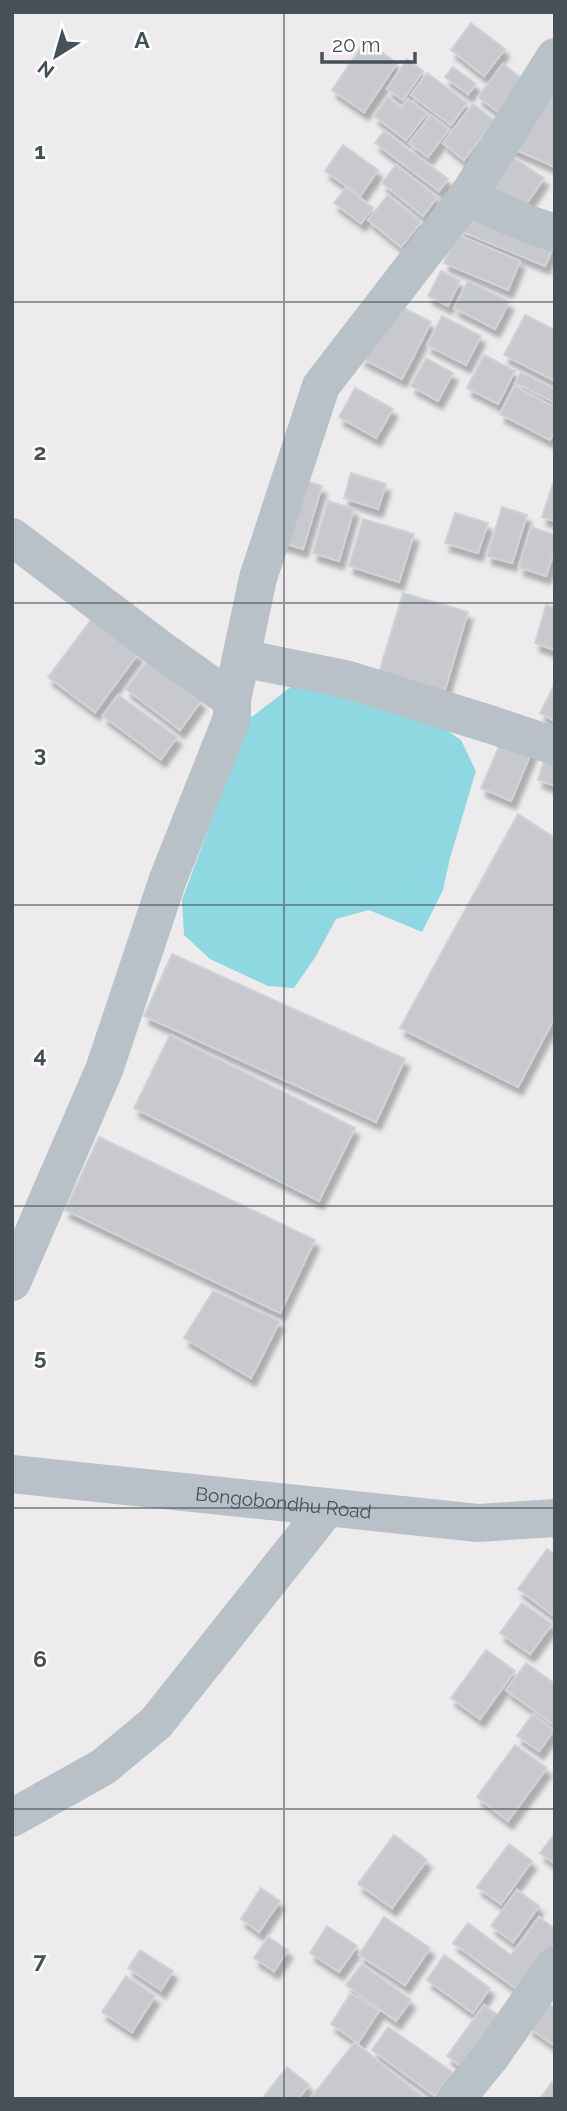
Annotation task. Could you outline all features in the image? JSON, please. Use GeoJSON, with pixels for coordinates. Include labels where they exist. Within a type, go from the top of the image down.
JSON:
{"type":"FeatureCollection","features":[{"type":"Feature","properties":{"kind":"street"},"geometry":{"type":"LineString","coordinates":[[12,1282],[104,1070],[168,879],[232,718],[232,700],[258,578],[321,386],[467,197],[555,57]]}},
{"type":"Feature","properties":{"kind":"street"},"geometry":{"type":"LineString","coordinates":[[467,197],[528,225],[555,233]]}},
{"type":"Feature","properties":{"kind":"street"},"geometry":{"type":"LineString","coordinates":[[12,537],[232,700]]}},
{"type":"Feature","properties":{"kind":"street"},"geometry":{"type":"LineString","coordinates":[[241,658],[345,680],[555,746]]}},
{"type":"Feature","properties":{"kind":"street","name":"Bongobondhu Road"},"geometry":{"type":"LineString","coordinates":[[12,1474],[478,1524],[555,1518]]}},
{"type":"Feature","properties":{"kind":"street"},"geometry":{"type":"LineString","coordinates":[[12,1818],[103,1767],[156,1723],[327,1508]]}},
{"type":"Feature","properties":{"kind":"street"},"geometry":{"type":"LineString","coordinates":[[456,2099],[491,2056],[555,1965]]}},
{"type":"Feature","properties":{"kind":"water"},"geometry":{"type":"Polygon","coordinates":[[[292,686],[377,703],[442,727],[461,740],[476,771],[443,890],[422,932],[369,910],[336,919],[316,956],[294,988],[268,986],[210,959],[184,935],[182,900],[249,719],[292,686]]]}},
{"type":"Feature","properties":{"kind":"building"},"geometry":{"type":"Polygon","coordinates":[[[471,23],[505,49],[484,76],[451,50],[471,23]]]}},
{"type":"Feature","properties":{"kind":"building"},"geometry":{"type":"Polygon","coordinates":[[[365,41],[397,63],[364,112],[332,90],[365,41]]]}},
{"type":"Feature","properties":{"kind":"building"},"geometry":{"type":"Polygon","coordinates":[[[407,59],[423,71],[403,100],[387,89],[407,59]]]}},
{"type":"Feature","properties":{"kind":"building"},"geometry":{"type":"Polygon","coordinates":[[[503,64],[525,81],[501,114],[478,97],[503,64]]]}},
{"type":"Feature","properties":{"kind":"building"},"geometry":{"type":"Polygon","coordinates":[[[453,67],[476,84],[468,94],[445,77],[453,67]]]}},
{"type":"Feature","properties":{"kind":"building"},"geometry":{"type":"Polygon","coordinates":[[[427,73],[467,103],[451,125],[411,95],[427,73]]]}},
{"type":"Feature","properties":{"kind":"building"},"geometry":{"type":"Polygon","coordinates":[[[555,84],[555,167],[507,146],[555,84]]]}},
{"type":"Feature","properties":{"kind":"building"},"geometry":{"type":"Polygon","coordinates":[[[388,97],[401,108],[408,99],[427,113],[406,140],[374,116],[388,97]]]}},
{"type":"Feature","properties":{"kind":"building"},"geometry":{"type":"Polygon","coordinates":[[[473,104],[494,120],[464,160],[443,143],[473,104]]]}},
{"type":"Feature","properties":{"kind":"building"},"geometry":{"type":"Polygon","coordinates":[[[431,115],[449,129],[428,157],[409,143],[431,115]]]}},
{"type":"Feature","properties":{"kind":"building"},"geometry":{"type":"Polygon","coordinates":[[[384,131],[448,179],[439,191],[375,143],[384,131]]]}},
{"type":"Feature","properties":{"kind":"building"},"geometry":{"type":"Polygon","coordinates":[[[343,145],[378,170],[360,196],[325,171],[343,145]]]}},
{"type":"Feature","properties":{"kind":"building"},"geometry":{"type":"Polygon","coordinates":[[[508,154],[544,178],[517,218],[481,194],[508,154]]]}},
{"type":"Feature","properties":{"kind":"building"},"geometry":{"type":"Polygon","coordinates":[[[396,165],[437,197],[423,216],[382,183],[396,165]]]}},
{"type":"Feature","properties":{"kind":"building"},"geometry":{"type":"Polygon","coordinates":[[[346,187],[373,208],[361,223],[334,203],[346,187]]]}},
{"type":"Feature","properties":{"kind":"building"},"geometry":{"type":"Polygon","coordinates":[[[388,195],[421,222],[401,247],[368,220],[388,195]]]}},
{"type":"Feature","properties":{"kind":"building"},"geometry":{"type":"Polygon","coordinates":[[[468,206],[555,243],[545,266],[458,230],[468,206]]]}},
{"type":"Feature","properties":{"kind":"building"},"geometry":{"type":"Polygon","coordinates":[[[456,234],[520,261],[508,290],[444,263],[456,234]]]}},
{"type":"Feature","properties":{"kind":"building"},"geometry":{"type":"Polygon","coordinates":[[[441,271],[460,281],[448,306],[428,296],[441,271]]]}},
{"type":"Feature","properties":{"kind":"building"},"geometry":{"type":"Polygon","coordinates":[[[468,281],[509,302],[495,329],[454,308],[468,281]]]}},
{"type":"Feature","properties":{"kind":"building"},"geometry":{"type":"Polygon","coordinates":[[[390,301],[431,322],[402,379],[361,358],[390,301]]]}},
{"type":"Feature","properties":{"kind":"building"},"geometry":{"type":"Polygon","coordinates":[[[525,315],[555,330],[555,381],[504,355],[525,315]]]}},
{"type":"Feature","properties":{"kind":"building"},"geometry":{"type":"Polygon","coordinates":[[[442,316],[481,336],[466,365],[427,345],[442,316]]]}},
{"type":"Feature","properties":{"kind":"building"},"geometry":{"type":"Polygon","coordinates":[[[484,355],[515,371],[498,404],[467,388],[484,355]]]}},
{"type":"Feature","properties":{"kind":"building"},"geometry":{"type":"Polygon","coordinates":[[[426,358],[453,373],[438,401],[411,386],[426,358]]]}},
{"type":"Feature","properties":{"kind":"building"},"geometry":{"type":"Polygon","coordinates":[[[521,372],[555,389],[555,403],[515,383],[521,372]]]}},
{"type":"Feature","properties":{"kind":"building"},"geometry":{"type":"Polygon","coordinates":[[[514,386],[555,407],[555,431],[550,440],[500,414],[514,386]]]}},
{"type":"Feature","properties":{"kind":"building"},"geometry":{"type":"Polygon","coordinates":[[[355,388],[393,409],[376,438],[339,417],[355,388]]]}},
{"type":"Feature","properties":{"kind":"building"},"geometry":{"type":"Polygon","coordinates":[[[351,473],[386,484],[378,509],[344,498],[351,473]]]}},
{"type":"Feature","properties":{"kind":"building"},"geometry":{"type":"Polygon","coordinates":[[[293,477],[322,486],[303,549],[274,540],[293,477]]]}},
{"type":"Feature","properties":{"kind":"building"},"geometry":{"type":"Polygon","coordinates":[[[555,478],[555,521],[542,517],[555,478]]]}},
{"type":"Feature","properties":{"kind":"building"},"geometry":{"type":"Polygon","coordinates":[[[328,501],[354,509],[339,561],[313,553],[328,501]]]}},
{"type":"Feature","properties":{"kind":"building"},"geometry":{"type":"Polygon","coordinates":[[[502,507],[527,515],[512,563],[487,556],[502,507]]]}},
{"type":"Feature","properties":{"kind":"building"},"geometry":{"type":"Polygon","coordinates":[[[455,513],[488,523],[478,553],[445,543],[455,513]]]}},
{"type":"Feature","properties":{"kind":"building"},"geometry":{"type":"Polygon","coordinates":[[[363,519],[414,534],[399,582],[349,566],[363,519]]]}},
{"type":"Feature","properties":{"kind":"building"},"geometry":{"type":"Polygon","coordinates":[[[531,527],[555,535],[555,549],[546,576],[519,567],[531,527]]]}},
{"type":"Feature","properties":{"kind":"building"},"geometry":{"type":"Polygon","coordinates":[[[403,593],[468,612],[444,693],[379,673],[403,593]]]}},
{"type":"Feature","properties":{"kind":"building"},"geometry":{"type":"Polygon","coordinates":[[[546,605],[555,608],[555,650],[535,643],[546,605]]]}},
{"type":"Feature","properties":{"kind":"building"},"geometry":{"type":"Polygon","coordinates":[[[91,620],[138,654],[95,712],[48,677],[91,620]]]}},
{"type":"Feature","properties":{"kind":"building"},"geometry":{"type":"Polygon","coordinates":[[[147,661],[201,701],[180,730],[126,689],[147,661]]]}},
{"type":"Feature","properties":{"kind":"building"},"geometry":{"type":"Polygon","coordinates":[[[555,684],[555,721],[540,713],[555,684]]]}},
{"type":"Feature","properties":{"kind":"building"},"geometry":{"type":"Polygon","coordinates":[[[118,695],[177,737],[161,759],[103,716],[118,695]]]}},
{"type":"Feature","properties":{"kind":"building"},"geometry":{"type":"Polygon","coordinates":[[[505,733],[534,746],[511,801],[481,788],[505,733]]]}},
{"type":"Feature","properties":{"kind":"building"},"geometry":{"type":"Polygon","coordinates":[[[548,748],[555,751],[555,786],[538,780],[548,748]]]}},
{"type":"Feature","properties":{"kind":"building"},"geometry":{"type":"Polygon","coordinates":[[[518,814],[555,838],[555,1017],[518,1087],[400,1028],[518,814]]]}},
{"type":"Feature","properties":{"kind":"building"},"geometry":{"type":"Polygon","coordinates":[[[172,954],[405,1059],[376,1122],[144,1016],[172,954]]]}},
{"type":"Feature","properties":{"kind":"building"},"geometry":{"type":"Polygon","coordinates":[[[170,1035],[355,1128],[319,1201],[134,1108],[170,1035]]]}},
{"type":"Feature","properties":{"kind":"building"},"geometry":{"type":"Polygon","coordinates":[[[99,1137],[315,1240],[280,1313],[65,1210],[99,1137]]]}},
{"type":"Feature","properties":{"kind":"building"},"geometry":{"type":"Polygon","coordinates":[[[213,1291],[280,1321],[251,1378],[184,1338],[213,1291]]]}},
{"type":"Feature","properties":{"kind":"building"},"geometry":{"type":"Polygon","coordinates":[[[547,1549],[555,1554],[553,1615],[518,1589],[547,1549]]]}},
{"type":"Feature","properties":{"kind":"building"},"geometry":{"type":"Polygon","coordinates":[[[522,1603],[552,1624],[530,1654],[500,1633],[522,1603]]]}},
{"type":"Feature","properties":{"kind":"building"},"geometry":{"type":"Polygon","coordinates":[[[486,1650],[515,1671],[480,1719],[451,1698],[486,1650]]]}},
{"type":"Feature","properties":{"kind":"building"},"geometry":{"type":"Polygon","coordinates":[[[526,1663],[555,1684],[555,1726],[506,1690],[526,1663]]]}},
{"type":"Feature","properties":{"kind":"building"},"geometry":{"type":"Polygon","coordinates":[[[533,1714],[554,1730],[539,1751],[517,1736],[533,1714]]]}},
{"type":"Feature","properties":{"kind":"building"},"geometry":{"type":"Polygon","coordinates":[[[515,1745],[547,1768],[508,1821],[477,1797],[515,1745]]]}},
{"type":"Feature","properties":{"kind":"building"},"geometry":{"type":"Polygon","coordinates":[[[555,1833],[555,1864],[540,1853],[555,1833]]]}},
{"type":"Feature","properties":{"kind":"building"},"geometry":{"type":"Polygon","coordinates":[[[394,1835],[427,1860],[392,1908],[358,1884],[394,1835]]]}},
{"type":"Feature","properties":{"kind":"building"},"geometry":{"type":"Polygon","coordinates":[[[509,1844],[532,1861],[501,1904],[477,1887],[509,1844]]]}},
{"type":"Feature","properties":{"kind":"building"},"geometry":{"type":"Polygon","coordinates":[[[261,1888],[280,1901],[259,1932],[241,1919],[261,1888]]]}},
{"type":"Feature","properties":{"kind":"building"},"geometry":{"type":"Polygon","coordinates":[[[517,1890],[539,1906],[513,1942],[491,1926],[517,1890]]]}},
{"type":"Feature","properties":{"kind":"building"},"geometry":{"type":"Polygon","coordinates":[[[384,1917],[430,1948],[405,1985],[359,1955],[384,1917]]]}},
{"type":"Feature","properties":{"kind":"building"},"geometry":{"type":"Polygon","coordinates":[[[539,1917],[555,1929],[555,1942],[519,1991],[453,1943],[468,1923],[511,1955],[539,1917]]]}},
{"type":"Feature","properties":{"kind":"building"},"geometry":{"type":"Polygon","coordinates":[[[327,1926],[357,1946],[339,1972],[310,1953],[327,1926]]]}},
{"type":"Feature","properties":{"kind":"building"},"geometry":{"type":"Polygon","coordinates":[[[268,1937],[288,1950],[274,1971],[254,1958],[268,1937]]]}},
{"type":"Feature","properties":{"kind":"building"},"geometry":{"type":"Polygon","coordinates":[[[140,1950],[173,1971],[161,1990],[128,1968],[140,1950]]]}},
{"type":"Feature","properties":{"kind":"building"},"geometry":{"type":"Polygon","coordinates":[[[444,1955],[490,1988],[473,2013],[427,1980],[444,1955]]]}},
{"type":"Feature","properties":{"kind":"building"},"geometry":{"type":"Polygon","coordinates":[[[362,1964],[411,2000],[396,2021],[346,1985],[362,1964]]]}},
{"type":"Feature","properties":{"kind":"building"},"geometry":{"type":"Polygon","coordinates":[[[126,1976],[155,1996],[132,2032],[102,2012],[126,1976]]]}},
{"type":"Feature","properties":{"kind":"building"},"geometry":{"type":"Polygon","coordinates":[[[351,1993],[379,2011],[358,2043],[331,2024],[351,1993]]]}},
{"type":"Feature","properties":{"kind":"building"},"geometry":{"type":"Polygon","coordinates":[[[546,2002],[555,2008],[555,2046],[528,2027],[546,2002]]]}},
{"type":"Feature","properties":{"kind":"building"},"geometry":{"type":"Polygon","coordinates":[[[484,2005],[498,2015],[462,2067],[447,2056],[484,2005]]]}},
{"type":"Feature","properties":{"kind":"building"},"geometry":{"type":"Polygon","coordinates":[[[388,2027],[452,2072],[435,2096],[372,2050],[388,2027]]]}},
{"type":"Feature","properties":{"kind":"building"},"geometry":{"type":"Polygon","coordinates":[[[355,2042],[425,2099],[310,2099],[355,2042]]]}},
{"type":"Feature","properties":{"kind":"building"},"geometry":{"type":"Polygon","coordinates":[[[287,2067],[309,2085],[298,2099],[262,2099],[287,2067]]]}},
{"type":"Feature","properties":{"kind":"building"},"geometry":{"type":"Polygon","coordinates":[[[552,2082],[555,2084],[555,2099],[540,2099],[552,2082]]]}}]}
